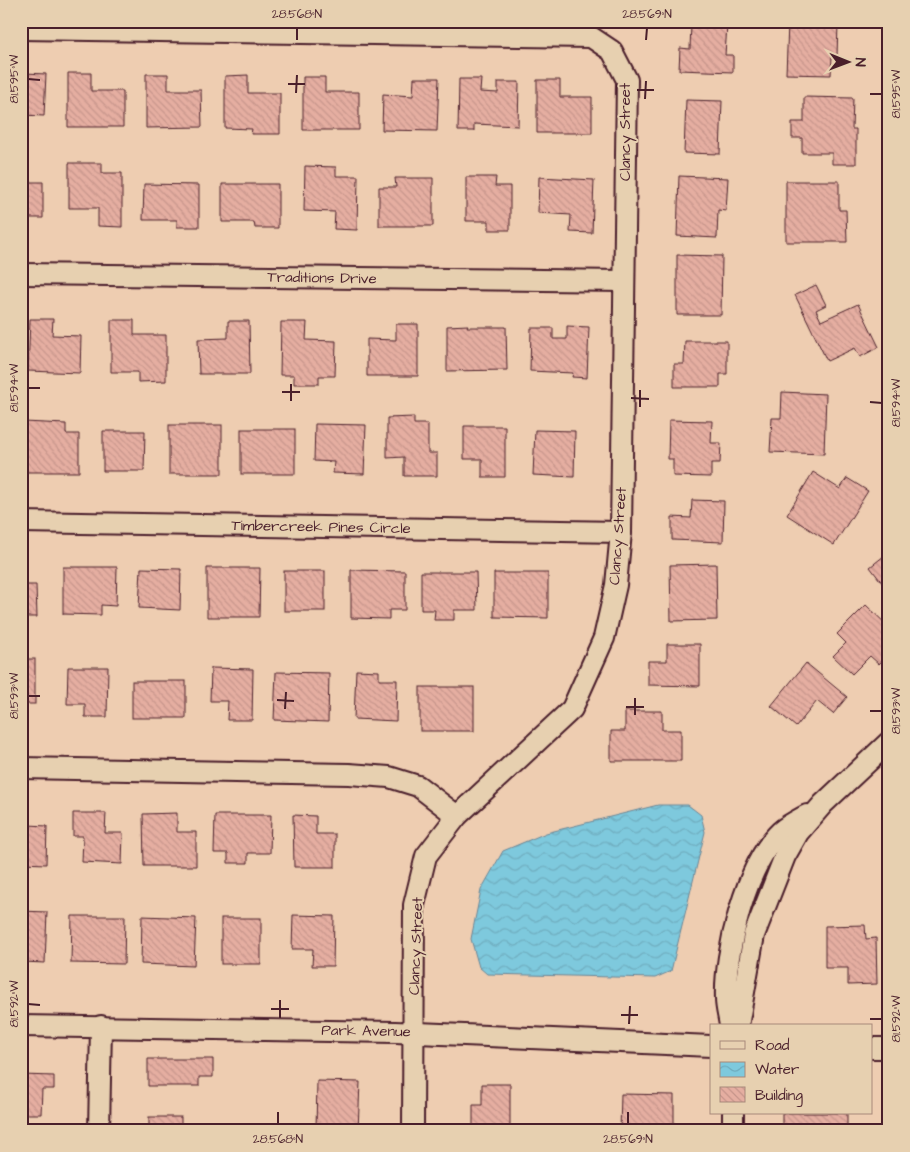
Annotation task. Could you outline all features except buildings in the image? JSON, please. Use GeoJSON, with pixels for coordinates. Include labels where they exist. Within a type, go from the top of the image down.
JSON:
{"type":"FeatureCollection","features":[{"type":"Feature","properties":{"kind":"street","name":"Clancy Street"},"geometry":{"type":"LineString","coordinates":[[21,29],[554,29],[591,37],[612,51],[627,80],[622,532],[616,586],[604,638],[572,709],[456,816],[426,856],[414,906],[413,1131]]}},
{"type":"Feature","properties":{"kind":"street","name":"Traditions Drive"},"geometry":{"type":"LineString","coordinates":[[21,274],[624,281]]}},
{"type":"Feature","properties":{"kind":"street","name":"Timbercreek Pines Circle"},"geometry":{"type":"LineString","coordinates":[[21,522],[622,532]]}},
{"type":"Feature","properties":{"kind":"street"},"geometry":{"type":"LineString","coordinates":[[738,1024],[754,934],[785,856],[798,834],[823,804],[889,742]]}},
{"type":"Feature","properties":{"kind":"street"},"geometry":{"type":"LineString","coordinates":[[21,768],[349,774],[389,777],[418,786],[456,816]]}},
{"type":"Feature","properties":{"kind":"street"},"geometry":{"type":"LineString","coordinates":[[730,1024],[726,999],[731,942],[747,887],[765,852],[781,831],[823,804]]}},
{"type":"Feature","properties":{"kind":"street","name":"Park Avenue"},"geometry":{"type":"LineString","coordinates":[[21,1026],[413,1032],[710,1046]]}},
{"type":"Feature","properties":{"kind":"street"},"geometry":{"type":"LineString","coordinates":[[100,1131],[101,1026]]}},
{"type":"Feature","properties":{"kind":"street"},"geometry":{"type":"LineString","coordinates":[[872,1048],[889,1048]]}},
{"type":"Feature","properties":{"kind":"street"},"geometry":{"type":"LineString","coordinates":[[733,1114],[733,1131]]}},
{"type":"Feature","properties":{"kind":"water"},"geometry":{"type":"Polygon","coordinates":[[[658,805],[688,805],[701,815],[705,832],[671,971],[655,978],[487,974],[479,967],[471,939],[481,890],[503,851],[546,833],[658,805]]]}}]}
